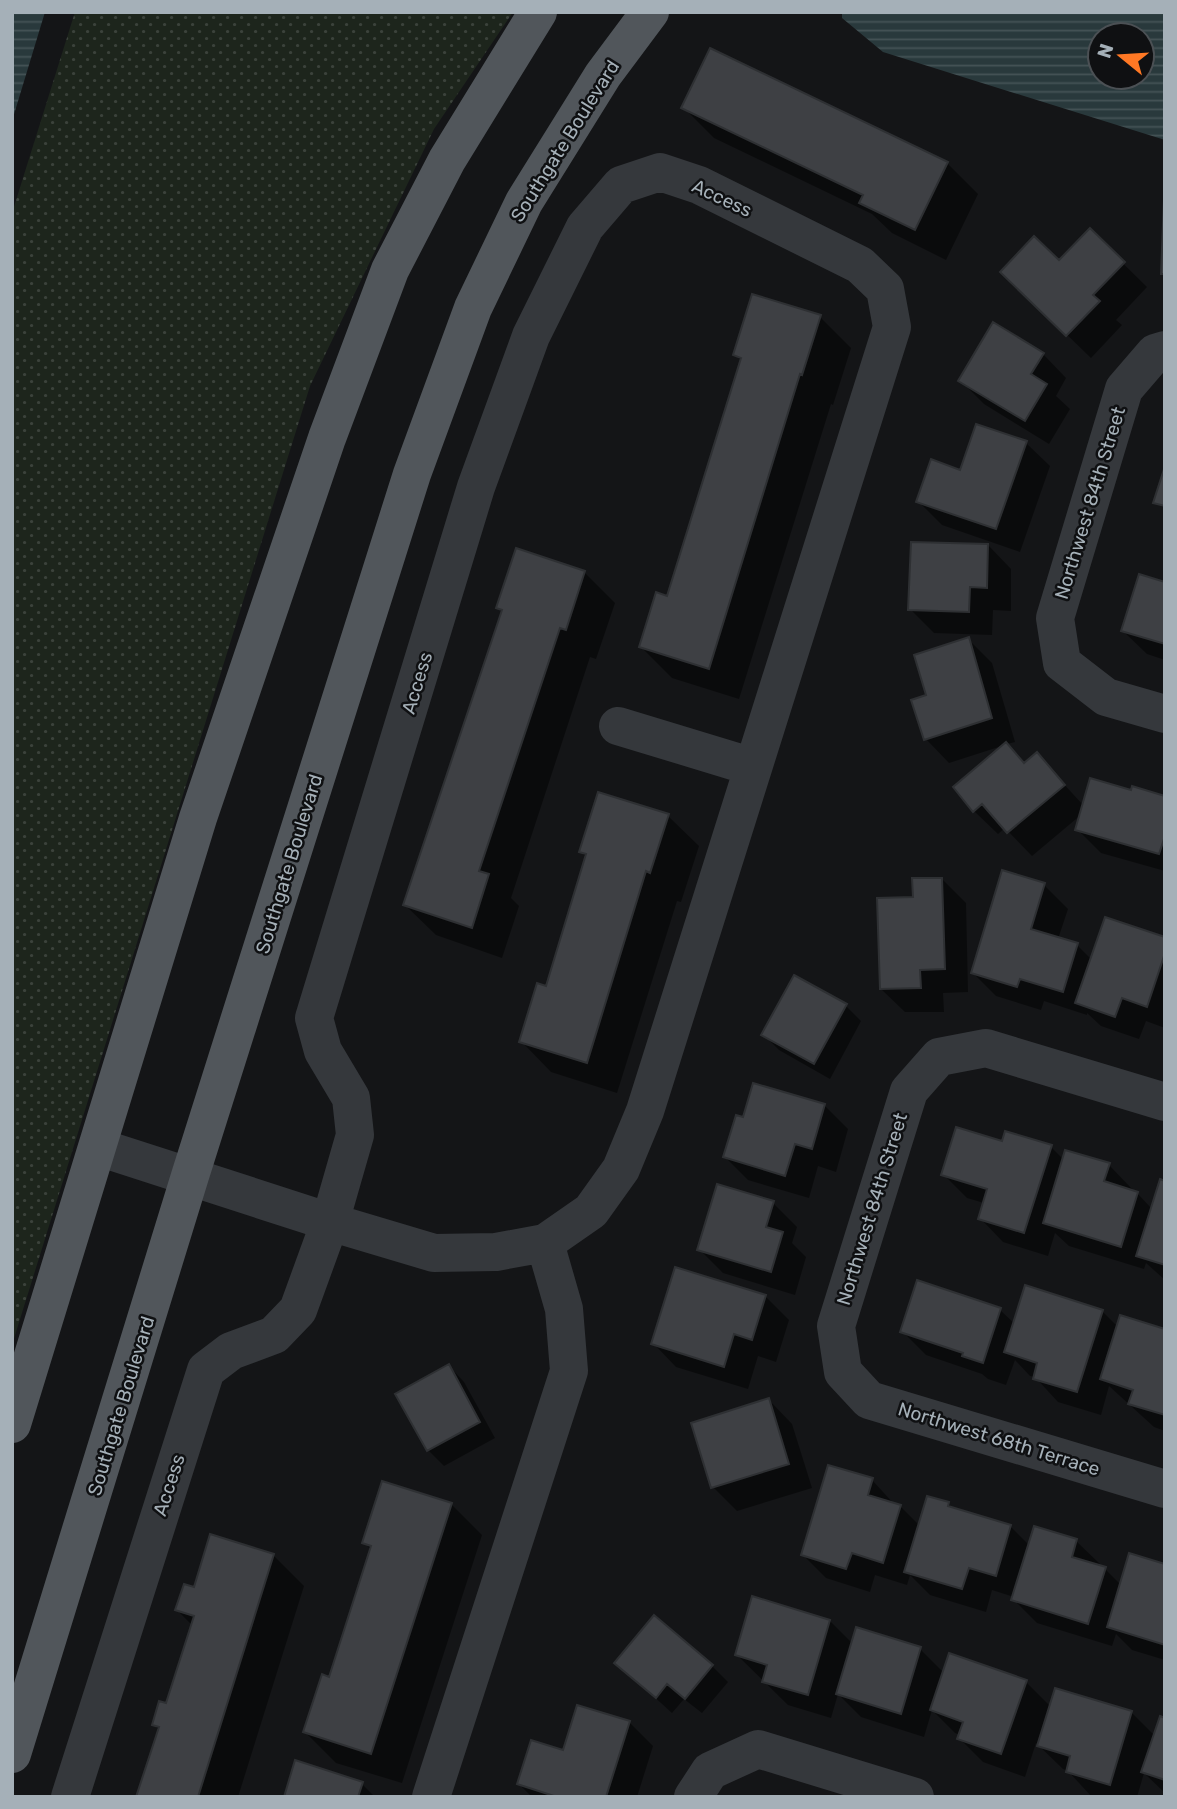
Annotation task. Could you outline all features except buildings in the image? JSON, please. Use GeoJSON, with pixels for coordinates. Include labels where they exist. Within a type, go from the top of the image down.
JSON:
{"type":"FeatureCollection","features":[{"type":"Feature","properties":{"kind":"main road"},"geometry":{"type":"LineString","coordinates":[[12,1424],[198,818],[327,438],[390,270],[447,160],[538,12]]}},
{"type":"Feature","properties":{"kind":"main road","name":"Southgate Boulevard"},"geometry":{"type":"LineString","coordinates":[[12,1754],[190,1176],[412,474],[473,308],[524,202],[603,75],[650,12]]}},
{"type":"Feature","properties":{"kind":"street","name":"Access"},"geometry":{"type":"LineString","coordinates":[[70,1797],[206,1370],[231,1351],[274,1335],[298,1310],[330,1222],[355,1135],[351,1098],[323,1051],[314,1018],[476,487],[531,336],[585,228],[621,185],[660,172],[699,185],[860,265],[885,289],[892,327],[645,1111],[621,1169],[591,1211],[545,1243],[496,1252],[434,1253],[330,1222],[98,1147]]}},
{"type":"Feature","properties":{"kind":"street","name":"Northwest 84th Street"},"geometry":{"type":"LineString","coordinates":[[1160,351],[1124,389],[1055,618],[1062,663],[1106,697],[1165,714]]}},
{"type":"Feature","properties":{"kind":"street"},"geometry":{"type":"LineString","coordinates":[[618,726],[754,767]]}},
{"type":"Feature","properties":{"kind":"street","name":"Northwest 84th Street"},"geometry":{"type":"LineString","coordinates":[[843,1373],[836,1326],[909,1091],[939,1057],[986,1048],[1165,1102]]}},
{"type":"Feature","properties":{"kind":"street"},"geometry":{"type":"LineString","coordinates":[[431,1797],[569,1371],[564,1309],[545,1243]]}},
{"type":"Feature","properties":{"kind":"street","name":"Northwest 68th Terrace"},"geometry":{"type":"LineString","coordinates":[[843,1373],[869,1400],[1165,1489]]}},
{"type":"Feature","properties":{"kind":"street"},"geometry":{"type":"LineString","coordinates":[[702,1784],[758,1749],[915,1797]]}},
{"type":"Feature","properties":{"kind":"shaded area"},"geometry":{"type":"Polygon","coordinates":[[[12,12],[45,12],[12,121],[12,12]]]}},
{"type":"Feature","properties":{"kind":"shaded area"},"geometry":{"type":"Polygon","coordinates":[[[75,12],[513,12],[434,129],[310,386],[12,1345],[12,213],[75,12]]]}},
{"type":"Feature","properties":{"kind":"shaded area"},"geometry":{"type":"Polygon","coordinates":[[[842,12],[1165,12],[1165,140],[883,52],[842,18],[842,12]]]}}]}
